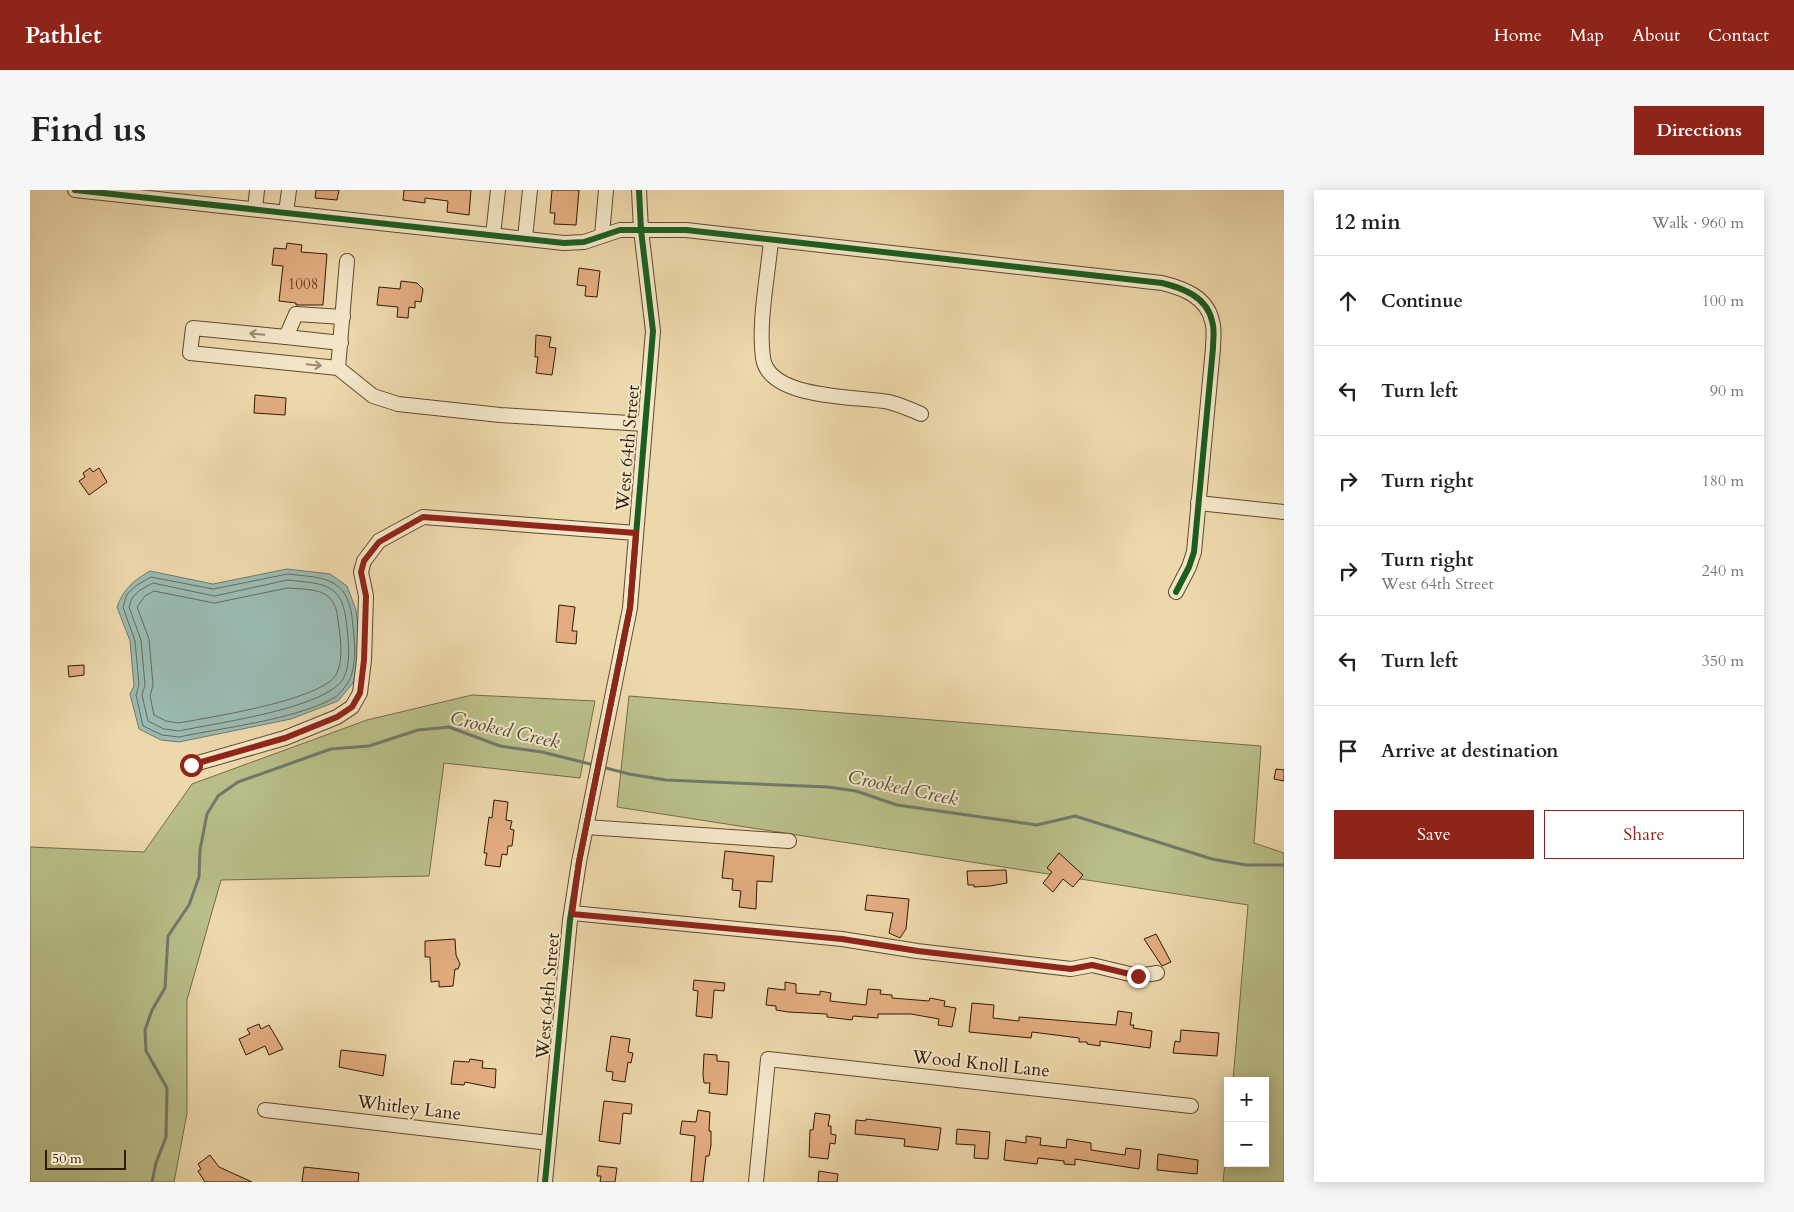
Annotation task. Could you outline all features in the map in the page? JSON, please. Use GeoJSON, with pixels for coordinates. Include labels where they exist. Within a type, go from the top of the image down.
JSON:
{"type":"FeatureCollection","features":[{"type":"Feature","properties":{"kind":"street"},"geometry":{"type":"LineString","coordinates":[[75,190],[130,193],[254,210],[573,243],[592,240],[620,230],[686,230],[1162,283],[1184,289],[1202,301],[1212,320],[1213,348],[1194,552],[1189,567],[1176,592]]}},
{"type":"Feature","properties":{"kind":"street"},"geometry":{"type":"LineString","coordinates":[[254,210],[256,190]]}},
{"type":"Feature","properties":{"kind":"street"},"geometry":{"type":"LineString","coordinates":[[286,213],[288,190]]}},
{"type":"Feature","properties":{"kind":"street"},"geometry":{"type":"LineString","coordinates":[[493,235],[498,190]]}},
{"type":"Feature","properties":{"kind":"street"},"geometry":{"type":"LineString","coordinates":[[524,238],[530,190]]}},
{"type":"Feature","properties":{"kind":"street"},"geometry":{"type":"LineString","coordinates":[[602,235],[606,190]]}},
{"type":"Feature","properties":{"kind":"street","name":"West 64th Street"},"geometry":{"type":"LineString","coordinates":[[545,1182],[572,914],[586,827],[630,608],[653,331],[641,230],[640,190]]}},
{"type":"Feature","properties":{"kind":"street"},"geometry":{"type":"LineString","coordinates":[[772,240],[762,337],[763,360],[772,375],[788,387],[807,392],[887,402],[921,414]]}},
{"type":"Feature","properties":{"kind":"street"},"geometry":{"type":"LineString","coordinates":[[338,368],[347,261]]}},
{"type":"Feature","properties":{"kind":"street"},"geometry":{"type":"LineString","coordinates":[[286,337],[296,314],[343,317]]}},
{"type":"Feature","properties":{"kind":"street"},"geometry":{"type":"LineString","coordinates":[[341,343],[193,328],[190,353],[338,368],[373,396],[398,404],[500,415],[645,424]]}},
{"type":"Feature","properties":{"kind":"street"},"geometry":{"type":"LineString","coordinates":[[1198,503],[1284,512]]}},
{"type":"Feature","properties":{"kind":"street"},"geometry":{"type":"LineString","coordinates":[[191,765],[285,738],[337,717],[352,707],[360,693],[364,660],[366,596],[361,572],[364,561],[379,542],[423,517],[636,533]]}},
{"type":"Feature","properties":{"kind":"street"},"geometry":{"type":"LineString","coordinates":[[586,827],[789,841]]}},
{"type":"Feature","properties":{"kind":"street"},"geometry":{"type":"LineString","coordinates":[[572,914],[842,939],[918,951],[1071,969],[1092,965],[1138,976],[1157,973]]}},
{"type":"Feature","properties":{"kind":"street","name":"Wood Knoll Lane"},"geometry":{"type":"LineString","coordinates":[[756,1182],[768,1059],[1190,1106]]}},
{"type":"Feature","properties":{"kind":"street","name":"Whitley Lane"},"geometry":{"type":"LineString","coordinates":[[265,1110],[549,1143]]}},
{"type":"Feature","properties":{"kind":"green space"},"geometry":{"type":"Polygon","coordinates":[[[472,695],[595,701],[580,778],[444,763],[429,876],[221,880],[187,1000],[187,1113],[174,1182],[30,1182],[30,847],[144,852],[192,784],[367,720],[472,695]]]}},
{"type":"Feature","properties":{"kind":"green space"},"geometry":{"type":"Polygon","coordinates":[[[629,696],[1261,746],[1254,843],[1284,853],[1284,1182],[1223,1182],[1225,1167],[1269,1167],[1269,1077],[1233,1077],[1248,905],[617,807],[629,696]]]}},
{"type":"Feature","properties":{"kind":"water"},"geometry":{"type":"Polygon","coordinates":[[[287,569],[330,574],[347,586],[356,610],[359,662],[353,683],[338,701],[291,719],[179,742],[161,740],[139,729],[130,694],[134,686],[130,641],[117,607],[130,586],[150,571],[213,584],[287,569]]]}},
{"type":"Feature","properties":{"kind":"building"},"geometry":{"type":"Polygon","coordinates":[[[316,190],[339,190],[337,200],[315,198],[316,190]]]}},
{"type":"Feature","properties":{"kind":"building"},"geometry":{"type":"Polygon","coordinates":[[[404,190],[471,190],[469,215],[447,212],[448,201],[425,198],[425,203],[403,200],[404,190]]]}},
{"type":"Feature","properties":{"kind":"building"},"geometry":{"type":"Polygon","coordinates":[[[552,190],[579,190],[576,225],[554,224],[555,213],[550,213],[552,190]]]}},
{"type":"Feature","properties":{"kind":"building"},"geometry":{"type":"Polygon","coordinates":[[[287,243],[302,245],[301,252],[327,254],[323,305],[296,305],[296,303],[279,301],[283,266],[272,265],[274,248],[286,249],[287,243]]]}},
{"type":"Feature","properties":{"kind":"building"},"geometry":{"type":"Polygon","coordinates":[[[579,268],[600,271],[597,297],[585,296],[586,286],[577,285],[579,268]]]}},
{"type":"Feature","properties":{"kind":"building"},"geometry":{"type":"Polygon","coordinates":[[[401,281],[417,283],[423,289],[421,302],[415,301],[415,308],[409,307],[408,318],[397,317],[398,307],[377,305],[379,287],[400,289],[401,281]]]}},
{"type":"Feature","properties":{"kind":"building"},"geometry":{"type":"Polygon","coordinates":[[[536,335],[551,337],[549,347],[556,348],[552,375],[536,373],[538,357],[535,357],[536,335]]]}},
{"type":"Feature","properties":{"kind":"building"},"geometry":{"type":"Polygon","coordinates":[[[255,395],[286,398],[285,415],[254,413],[255,395]]]}},
{"type":"Feature","properties":{"kind":"building"},"geometry":{"type":"Polygon","coordinates":[[[90,468],[93,472],[99,468],[107,482],[89,495],[79,481],[85,477],[83,473],[90,468]]]}},
{"type":"Feature","properties":{"kind":"building"},"geometry":{"type":"Polygon","coordinates":[[[559,605],[575,607],[572,631],[577,631],[576,644],[556,642],[559,605]]]}},
{"type":"Feature","properties":{"kind":"building"},"geometry":{"type":"Polygon","coordinates":[[[84,665],[84,675],[69,677],[68,666],[84,665]]]}},
{"type":"Feature","properties":{"kind":"building"},"geometry":{"type":"Polygon","coordinates":[[[1276,769],[1284,770],[1284,781],[1274,779],[1276,769]]]}},
{"type":"Feature","properties":{"kind":"building"},"geometry":{"type":"Polygon","coordinates":[[[494,800],[508,802],[506,820],[512,821],[510,829],[514,830],[512,846],[508,846],[507,855],[502,854],[500,867],[485,865],[487,853],[484,853],[489,817],[492,818],[494,800]]]}},
{"type":"Feature","properties":{"kind":"building"},"geometry":{"type":"Polygon","coordinates":[[[725,851],[774,856],[772,882],[757,881],[756,909],[739,907],[741,891],[732,890],[733,879],[722,878],[725,851]]]}},
{"type":"Feature","properties":{"kind":"building"},"geometry":{"type":"Polygon","coordinates":[[[1059,853],[1083,875],[1073,887],[1063,879],[1053,892],[1043,883],[1052,872],[1047,868],[1059,853]]]}},
{"type":"Feature","properties":{"kind":"building"},"geometry":{"type":"Polygon","coordinates":[[[1006,870],[1007,883],[974,887],[974,885],[968,885],[967,871],[1006,870]]]}},
{"type":"Feature","properties":{"kind":"building"},"geometry":{"type":"Polygon","coordinates":[[[867,895],[909,899],[906,929],[900,938],[889,933],[893,913],[865,910],[867,895]]]}},
{"type":"Feature","properties":{"kind":"building"},"geometry":{"type":"Polygon","coordinates":[[[1156,934],[1171,962],[1162,966],[1144,939],[1156,934]]]}},
{"type":"Feature","properties":{"kind":"building"},"geometry":{"type":"Polygon","coordinates":[[[455,939],[456,955],[460,964],[458,969],[455,969],[453,986],[439,987],[439,981],[431,982],[430,957],[425,957],[425,941],[455,939]]]}},
{"type":"Feature","properties":{"kind":"building"},"geometry":{"type":"Polygon","coordinates":[[[694,980],[725,983],[724,991],[714,990],[712,1018],[696,1016],[698,991],[693,990],[694,980]]]}},
{"type":"Feature","properties":{"kind":"building"},"geometry":{"type":"Polygon","coordinates":[[[785,982],[796,984],[796,993],[820,995],[820,991],[831,993],[830,1001],[866,1005],[868,989],[881,990],[880,994],[892,995],[892,998],[929,1001],[930,998],[945,1001],[944,1006],[956,1008],[952,1027],[938,1025],[939,1019],[911,1014],[878,1014],[878,1018],[853,1016],[852,1020],[827,1017],[827,1014],[776,1010],[776,1006],[766,1005],[768,988],[785,990],[785,982]]]}},
{"type":"Feature","properties":{"kind":"building"},"geometry":{"type":"Polygon","coordinates":[[[972,1003],[994,1005],[993,1018],[1019,1021],[1019,1017],[1116,1025],[1118,1011],[1132,1013],[1130,1025],[1134,1025],[1133,1028],[1152,1031],[1150,1048],[1100,1041],[1100,1046],[1079,1042],[1079,1038],[1032,1032],[1031,1038],[969,1032],[972,1003]]]}},
{"type":"Feature","properties":{"kind":"building"},"geometry":{"type":"Polygon","coordinates":[[[259,1024],[261,1029],[269,1025],[283,1049],[269,1055],[265,1046],[246,1055],[239,1039],[250,1034],[247,1029],[259,1024]]]}},
{"type":"Feature","properties":{"kind":"building"},"geometry":{"type":"Polygon","coordinates":[[[1181,1030],[1219,1033],[1217,1056],[1173,1053],[1175,1041],[1180,1042],[1181,1030]]]}},
{"type":"Feature","properties":{"kind":"building"},"geometry":{"type":"Polygon","coordinates":[[[611,1036],[630,1039],[628,1052],[633,1053],[631,1063],[628,1062],[625,1082],[612,1080],[613,1072],[606,1071],[611,1036]]]}},
{"type":"Feature","properties":{"kind":"building"},"geometry":{"type":"Polygon","coordinates":[[[341,1050],[386,1055],[383,1076],[339,1067],[341,1050]]]}},
{"type":"Feature","properties":{"kind":"building"},"geometry":{"type":"Polygon","coordinates":[[[704,1054],[717,1055],[717,1061],[729,1062],[727,1095],[709,1093],[710,1083],[704,1083],[704,1054]]]}},
{"type":"Feature","properties":{"kind":"building"},"geometry":{"type":"Polygon","coordinates":[[[470,1059],[483,1061],[482,1068],[496,1069],[495,1088],[465,1082],[464,1085],[451,1084],[454,1061],[469,1062],[470,1059]]]}},
{"type":"Feature","properties":{"kind":"building"},"geometry":{"type":"Polygon","coordinates":[[[604,1101],[632,1104],[631,1114],[623,1113],[620,1144],[599,1141],[604,1101]]]}},
{"type":"Feature","properties":{"kind":"building"},"geometry":{"type":"Polygon","coordinates":[[[698,1110],[710,1112],[709,1131],[711,1131],[711,1145],[709,1156],[706,1156],[703,1182],[691,1182],[695,1136],[680,1134],[682,1121],[696,1122],[698,1110]]]}},
{"type":"Feature","properties":{"kind":"building"},"geometry":{"type":"Polygon","coordinates":[[[815,1113],[830,1115],[828,1126],[831,1126],[831,1134],[836,1135],[835,1144],[830,1143],[828,1159],[809,1157],[810,1130],[813,1130],[815,1113]]]}},
{"type":"Feature","properties":{"kind":"building"},"geometry":{"type":"Polygon","coordinates":[[[866,1119],[941,1128],[938,1150],[904,1146],[905,1139],[855,1134],[856,1120],[866,1121],[866,1119]]]}},
{"type":"Feature","properties":{"kind":"building"},"geometry":{"type":"Polygon","coordinates":[[[957,1129],[990,1132],[988,1159],[974,1158],[975,1145],[956,1144],[957,1129]]]}},
{"type":"Feature","properties":{"kind":"building"},"geometry":{"type":"Polygon","coordinates":[[[1026,1136],[1041,1138],[1040,1145],[1066,1148],[1067,1139],[1091,1143],[1091,1150],[1125,1155],[1126,1148],[1141,1150],[1139,1169],[1075,1159],[1075,1165],[1064,1164],[1064,1161],[1038,1158],[1037,1164],[1004,1160],[1006,1140],[1026,1143],[1026,1136]]]}},
{"type":"Feature","properties":{"kind":"building"},"geometry":{"type":"Polygon","coordinates":[[[1158,1154],[1198,1160],[1197,1174],[1157,1170],[1158,1154]]]}},
{"type":"Feature","properties":{"kind":"building"},"geometry":{"type":"Polygon","coordinates":[[[210,1155],[219,1167],[252,1182],[205,1182],[198,1171],[201,1169],[198,1164],[210,1155]]]}},
{"type":"Feature","properties":{"kind":"building"},"geometry":{"type":"Polygon","coordinates":[[[598,1166],[617,1168],[615,1182],[600,1182],[601,1176],[597,1176],[598,1166]]]}},
{"type":"Feature","properties":{"kind":"building"},"geometry":{"type":"Polygon","coordinates":[[[304,1167],[359,1173],[358,1182],[302,1182],[304,1167]]]}},
{"type":"Feature","properties":{"kind":"building"},"geometry":{"type":"Polygon","coordinates":[[[819,1171],[838,1174],[837,1182],[818,1182],[819,1171]]]}},
{"type":"Feature","properties":{"kind":"waterway","name":"Crooked Creek"},"geometry":{"type":"LineString","coordinates":[[152,1182],[156,1163],[166,1137],[167,1088],[146,1051],[145,1030],[152,1010],[165,988],[168,936],[189,905],[199,877],[200,850],[207,814],[218,796],[238,782],[331,749],[369,746],[418,730],[449,727],[500,746],[542,752],[594,765]]}},
{"type":"Feature","properties":{"kind":"waterway","name":"Crooked Creek"},"geometry":{"type":"LineString","coordinates":[[602,767],[666,780],[828,787],[856,791],[897,805],[1037,825],[1075,816],[1212,859],[1246,865],[1284,865]]}},
{"type":"Feature","properties":{"kind":"cycle path"},"geometry":{"type":"LineString","coordinates":[[75,190],[564,243],[584,242],[620,230],[686,230],[1162,283],[1178,288],[1193,295],[1205,306],[1212,321],[1214,334],[1194,552],[1189,567],[1176,592]]}},
{"type":"Feature","properties":{"kind":"cycle path"},"geometry":{"type":"LineString","coordinates":[[545,1182],[570,920],[579,862],[630,608],[653,331],[641,230],[639,190]]}},
{"type":"Feature","properties":{"kind":"route"},"geometry":{"type":"LineString","coordinates":[[191,765],[285,738],[337,717],[352,707],[360,693],[364,660],[366,596],[361,572],[364,561],[379,542],[423,517],[636,533],[630,608],[579,862],[572,914],[842,939],[918,951],[1071,969],[1092,965],[1106,970],[1138,976]]}}]}
